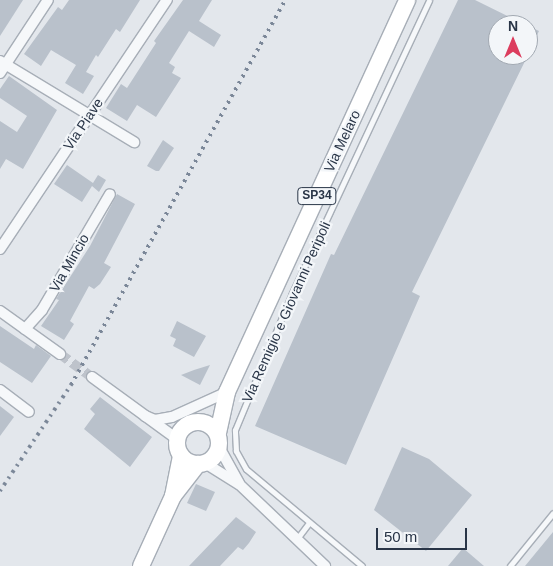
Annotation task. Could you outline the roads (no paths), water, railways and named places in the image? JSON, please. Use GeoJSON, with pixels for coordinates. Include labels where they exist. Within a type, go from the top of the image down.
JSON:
{"type":"FeatureCollection","features":[{"type":"Feature","properties":{"kind":"main road","name":"Via Melaro"},"geometry":{"type":"LineString","coordinates":[[141,566],[174,496],[202,463],[214,457],[227,392],[407,0]]}},
{"type":"Feature","properties":{"kind":"main road","name":"Via Melaro"},"geometry":{"type":"LineString","coordinates":[[174,496],[181,456],[177,439],[190,423],[210,411],[227,392]]}},
{"type":"Feature","properties":{"kind":"main road"},"geometry":{"type":"LineString","coordinates":[[190,423],[203,422],[218,440]]}},
{"type":"Feature","properties":{"kind":"main road"},"geometry":{"type":"LineString","coordinates":[[181,456],[202,463]]}},
{"type":"Feature","properties":{"kind":"street"},"geometry":{"type":"LineString","coordinates":[[48,0],[2,66],[134,142]]}},
{"type":"Feature","properties":{"kind":"street","name":"Via Piave"},"geometry":{"type":"LineString","coordinates":[[0,249],[167,0]]}},
{"type":"Feature","properties":{"kind":"street","name":"Via Mincio"},"geometry":{"type":"LineString","coordinates":[[26,329],[42,310],[110,194]]}},
{"type":"Feature","properties":{"kind":"street"},"geometry":{"type":"LineString","coordinates":[[2,315],[26,329],[60,354]]}},
{"type":"Feature","properties":{"kind":"street"},"geometry":{"type":"LineString","coordinates":[[92,377],[139,414],[177,439]]}},
{"type":"Feature","properties":{"kind":"street"},"geometry":{"type":"LineString","coordinates":[[0,390],[30,412]]}},
{"type":"Feature","properties":{"kind":"street"},"geometry":{"type":"LineString","coordinates":[[139,414],[155,420],[172,417],[227,392]]}},
{"type":"Feature","properties":{"kind":"street"},"geometry":{"type":"LineString","coordinates":[[218,440],[239,484]]}},
{"type":"Feature","properties":{"kind":"street"},"geometry":{"type":"LineString","coordinates":[[202,463],[239,484],[325,566]]}},
{"type":"Feature","properties":{"kind":"lane","name":"Via Remigio e Giovanni Peripoli"},"geometry":{"type":"LineString","coordinates":[[362,566],[246,469],[236,451],[235,430],[292,293],[429,0]]}},
{"type":"Feature","properties":{"kind":"lane"},"geometry":{"type":"LineString","coordinates":[[510,566],[553,513]]}},
{"type":"Feature","properties":{"kind":"lane"},"geometry":{"type":"LineString","coordinates":[[296,540],[309,523]]}},
{"type":"Feature","properties":{"kind":"tunnel"},"geometry":{"type":"LineString","coordinates":[[60,354],[92,377]]}},
{"type":"Feature","properties":{"kind":"railway"},"geometry":{"type":"LineString","coordinates":[[0,491],[71,385],[285,0]]}}]}
